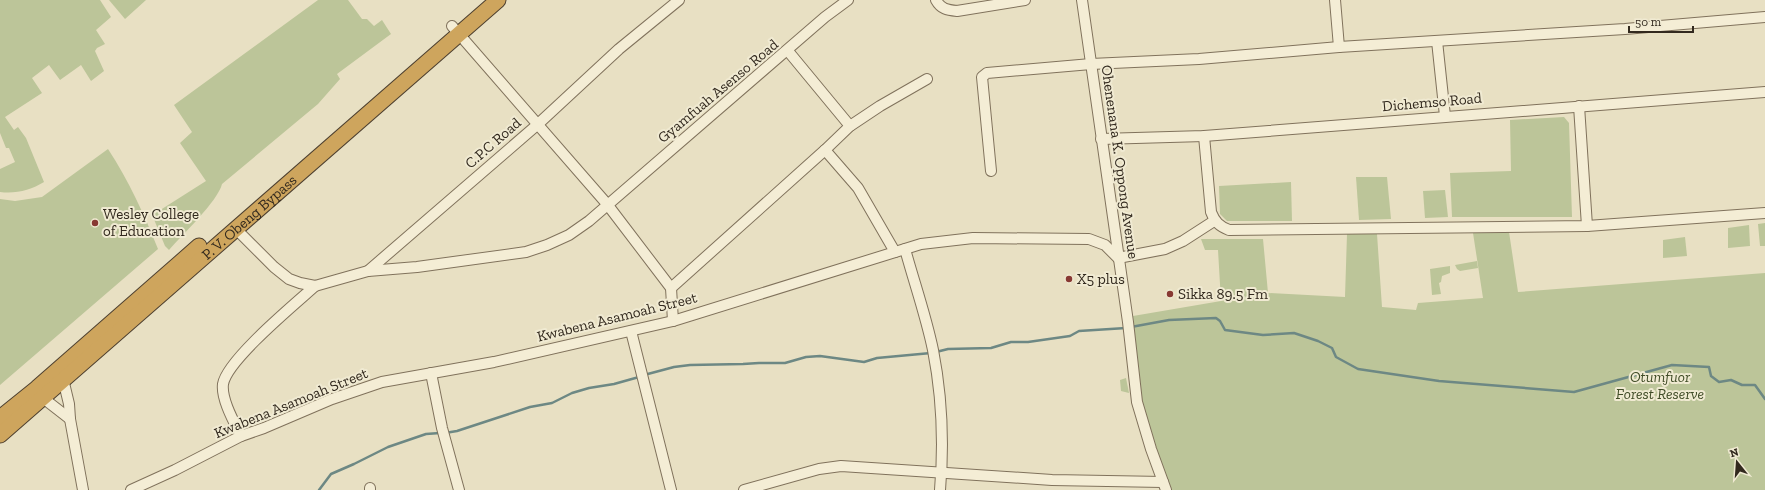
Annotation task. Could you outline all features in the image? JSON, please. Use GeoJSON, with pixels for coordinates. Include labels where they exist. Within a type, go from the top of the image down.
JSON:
{"type":"FeatureCollection","features":[{"type":"Feature","properties":{"kind":"highway","name":"P. V. Obeng Bypass"},"geometry":{"type":"LineString","coordinates":[[455,30],[482,0]]}},
{"type":"Feature","properties":{"kind":"highway","name":"P. V. Obeng Bypass"},"geometry":{"type":"LineString","coordinates":[[0,435],[40,393],[232,224],[455,30],[498,0]]}},
{"type":"Feature","properties":{"kind":"highway","name":"P. V. Obeng Bypass"},"geometry":{"type":"LineString","coordinates":[[0,418],[40,393]]}},
{"type":"Feature","properties":{"kind":"street","name":"C.P.C Road"},"geometry":{"type":"LineString","coordinates":[[315,286],[368,271],[679,0]]}},
{"type":"Feature","properties":{"kind":"street","name":"Gyamfuah Asenso Road"},"geometry":{"type":"LineString","coordinates":[[607,204],[788,51],[825,17],[848,0]]}},
{"type":"Feature","properties":{"kind":"street"},"geometry":{"type":"LineString","coordinates":[[936,0],[940,6],[947,10],[957,11],[1025,0]]}},
{"type":"Feature","properties":{"kind":"street","name":"Ohenenana K. Oppong Avenue"},"geometry":{"type":"LineString","coordinates":[[1082,0],[1129,327],[1137,402],[1165,486]]}},
{"type":"Feature","properties":{"kind":"street"},"geometry":{"type":"LineString","coordinates":[[1335,0],[1339,47]]}},
{"type":"Feature","properties":{"kind":"street"},"geometry":{"type":"LineString","coordinates":[[990,170],[982,77],[987,73],[1091,64],[1199,58],[1765,18]]}},
{"type":"Feature","properties":{"kind":"street"},"geometry":{"type":"LineString","coordinates":[[455,30],[607,204],[671,288],[673,321]]}},
{"type":"Feature","properties":{"kind":"street"},"geometry":{"type":"LineString","coordinates":[[1437,41],[1445,116]]}},
{"type":"Feature","properties":{"kind":"street"},"geometry":{"type":"LineString","coordinates":[[788,51],[850,126]]}},
{"type":"Feature","properties":{"kind":"street"},"geometry":{"type":"LineString","coordinates":[[671,288],[850,126],[880,106],[927,79]]}},
{"type":"Feature","properties":{"kind":"street","name":"Dichemso Road"},"geometry":{"type":"LineString","coordinates":[[1101,139],[1204,136],[1765,92]]}},
{"type":"Feature","properties":{"kind":"street"},"geometry":{"type":"LineString","coordinates":[[1579,106],[1586,226]]}},
{"type":"Feature","properties":{"kind":"street"},"geometry":{"type":"LineString","coordinates":[[1204,136],[1211,212],[1214,221],[1220,227],[1229,230],[1586,226],[1765,213]]}},
{"type":"Feature","properties":{"kind":"street"},"geometry":{"type":"LineString","coordinates":[[825,150],[858,188],[900,250],[933,348],[942,420],[940,490]]}},
{"type":"Feature","properties":{"kind":"street"},"geometry":{"type":"LineString","coordinates":[[368,271],[417,267],[526,252],[547,245],[569,235],[589,221],[607,204]]}},
{"type":"Feature","properties":{"kind":"street"},"geometry":{"type":"LineString","coordinates":[[1118,258],[1165,249],[1183,241],[1214,221]]}},
{"type":"Feature","properties":{"kind":"street"},"geometry":{"type":"LineString","coordinates":[[232,224],[274,267],[289,279],[315,286]]}},
{"type":"Feature","properties":{"kind":"street","name":"Kwabena Asamoah Street"},"geometry":{"type":"LineString","coordinates":[[136,489],[240,436],[264,428],[332,399],[382,382],[494,362],[673,321],[921,244],[973,238],[1089,239],[1105,245],[1118,258]]}},
{"type":"Feature","properties":{"kind":"street"},"geometry":{"type":"LineString","coordinates":[[240,436],[225,402],[223,384],[230,369],[249,347],[315,286]]}},
{"type":"Feature","properties":{"kind":"street"},"geometry":{"type":"LineString","coordinates":[[631,331],[671,490]]}},
{"type":"Feature","properties":{"kind":"street"},"geometry":{"type":"LineString","coordinates":[[431,373],[443,433],[459,490]]}},
{"type":"Feature","properties":{"kind":"street"},"geometry":{"type":"LineString","coordinates":[[60,375],[69,404],[70,419],[83,490]]}},
{"type":"Feature","properties":{"kind":"street"},"geometry":{"type":"LineString","coordinates":[[40,393],[70,419]]}},
{"type":"Feature","properties":{"kind":"street"},"geometry":{"type":"LineString","coordinates":[[744,490],[830,467],[860,467],[1165,486]]}},
{"type":"Feature","properties":{"kind":"green space"},"geometry":{"type":"Polygon","coordinates":[[[0,0],[100,0],[111,17],[96,30],[105,44],[97,48],[95,51],[104,71],[91,81],[81,65],[60,80],[49,65],[32,78],[42,93],[5,117],[14,130],[18,127],[26,138],[44,182],[18,192],[0,192],[0,169],[15,162],[9,148],[6,148],[0,133],[0,0]]]}},
{"type":"Feature","properties":{"kind":"green space"},"geometry":{"type":"Polygon","coordinates":[[[109,0],[146,0],[125,19],[109,0]]]}},
{"type":"Feature","properties":{"kind":"green space"},"geometry":{"type":"Polygon","coordinates":[[[318,0],[348,0],[362,19],[367,19],[374,26],[382,20],[391,34],[337,74],[340,79],[318,104],[222,184],[214,199],[199,218],[169,250],[165,246],[153,217],[154,214],[206,181],[180,143],[192,132],[174,105],[318,0]]]}},
{"type":"Feature","properties":{"kind":"green space"},"geometry":{"type":"Polygon","coordinates":[[[1564,117],[1569,123],[1572,217],[1452,217],[1450,173],[1511,171],[1510,120],[1564,117]]]}},
{"type":"Feature","properties":{"kind":"green space"},"geometry":{"type":"Polygon","coordinates":[[[108,149],[136,198],[158,249],[0,385],[0,199],[15,201],[42,197],[108,149]]]}},
{"type":"Feature","properties":{"kind":"green space"},"geometry":{"type":"Polygon","coordinates":[[[1356,177],[1387,177],[1391,219],[1359,220],[1356,177]]]}},
{"type":"Feature","properties":{"kind":"green space"},"geometry":{"type":"Polygon","coordinates":[[[1291,182],[1292,221],[1227,221],[1220,214],[1219,186],[1291,182]]]}},
{"type":"Feature","properties":{"kind":"green space"},"geometry":{"type":"Polygon","coordinates":[[[1445,190],[1448,217],[1425,218],[1423,191],[1445,190]]]}},
{"type":"Feature","properties":{"kind":"green space"},"geometry":{"type":"Polygon","coordinates":[[[1765,223],[1765,246],[1760,246],[1758,224],[1765,223]]]}},
{"type":"Feature","properties":{"kind":"green space"},"geometry":{"type":"Polygon","coordinates":[[[1749,225],[1750,246],[1728,248],[1728,228],[1749,225]]]}},
{"type":"Feature","properties":{"kind":"green space","name":"Otumfuor Forest Reserve"},"geometry":{"type":"Polygon","coordinates":[[[1509,232],[1518,292],[1765,273],[1765,490],[1172,490],[1157,459],[1143,405],[1137,367],[1133,316],[1221,301],[1218,250],[1205,250],[1201,239],[1263,239],[1268,293],[1345,297],[1347,234],[1377,234],[1382,307],[1416,310],[1418,303],[1483,298],[1473,233],[1509,232]]]}},
{"type":"Feature","properties":{"kind":"green space"},"geometry":{"type":"Polygon","coordinates":[[[1685,237],[1687,256],[1663,258],[1663,240],[1685,237]]]}},
{"type":"Feature","properties":{"kind":"green space"},"geometry":{"type":"Polygon","coordinates":[[[1477,261],[1478,268],[1460,271],[1455,265],[1477,261]]]}},
{"type":"Feature","properties":{"kind":"green space"},"geometry":{"type":"Polygon","coordinates":[[[1450,266],[1450,273],[1442,276],[1441,282],[1439,283],[1441,294],[1432,295],[1430,269],[1450,266]]]}},
{"type":"Feature","properties":{"kind":"green space"},"geometry":{"type":"Polygon","coordinates":[[[1126,378],[1129,393],[1121,391],[1120,380],[1126,378]]]}},
{"type":"Feature","properties":{"kind":"waterway"},"geometry":{"type":"LineString","coordinates":[[1131,327],[1169,320],[1216,318],[1220,321],[1225,330],[1263,335],[1294,333],[1318,341],[1332,348],[1336,357],[1358,369],[1439,381],[1574,392],[1672,365],[1709,367],[1711,376],[1719,382],[1731,380],[1742,385],[1755,385],[1765,399]]}},
{"type":"Feature","properties":{"kind":"waterway"},"geometry":{"type":"LineString","coordinates":[[936,352],[948,349],[991,348],[1011,342],[1028,342],[1070,336],[1079,331],[1126,328]]}},
{"type":"Feature","properties":{"kind":"waterway"},"geometry":{"type":"LineString","coordinates":[[644,375],[674,367],[690,365],[785,363],[806,357],[820,356],[864,362],[877,358],[931,353]]}},
{"type":"Feature","properties":{"kind":"waterway"},"geometry":{"type":"LineString","coordinates":[[445,433],[457,431],[530,407],[552,403],[572,393],[589,388],[614,384],[639,377]]}},
{"type":"Feature","properties":{"kind":"waterway"},"geometry":{"type":"LineString","coordinates":[[319,490],[331,474],[388,447],[426,434],[440,433]]}},
{"type":"Feature","properties":{"kind":"place","name":"Wesley College of Education"},"geometry":{"type":"Point","coordinates":[95,223]}},
{"type":"Feature","properties":{"kind":"place","name":"X5 plus"},"geometry":{"type":"Point","coordinates":[1069,279]}},
{"type":"Feature","properties":{"kind":"place","name":"Sikka 89.5 Fm"},"geometry":{"type":"Point","coordinates":[1170,294]}}]}
